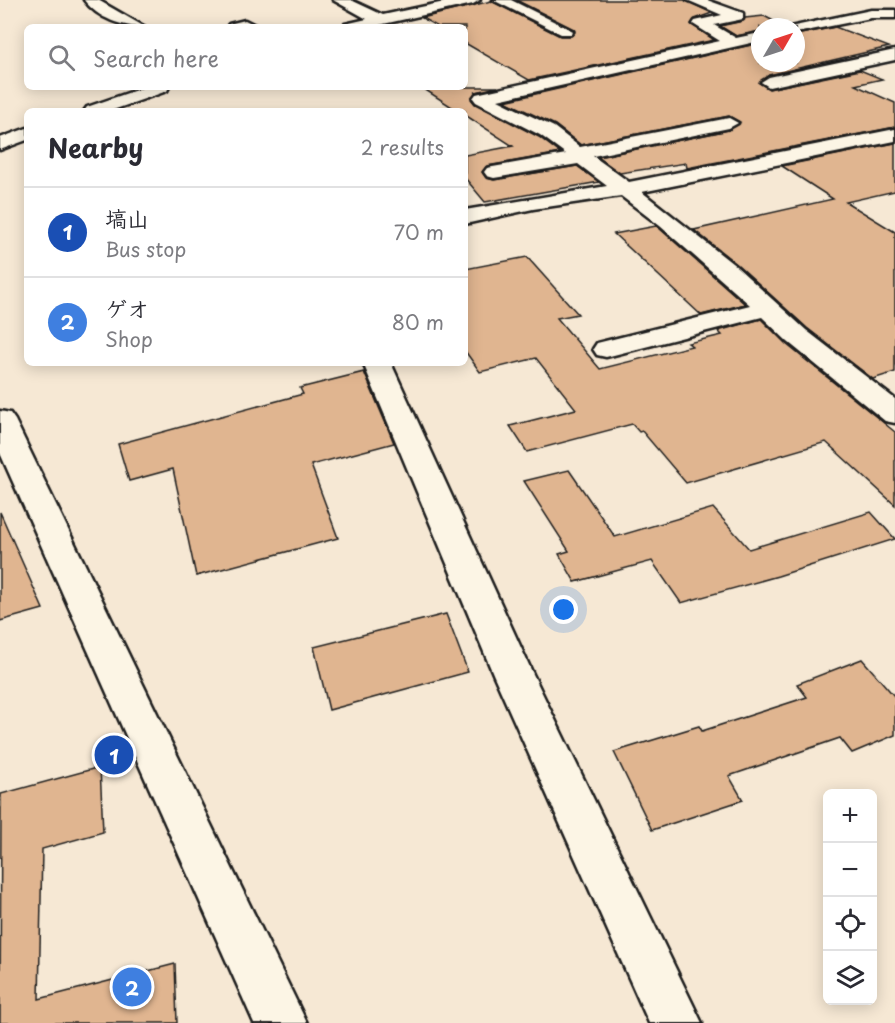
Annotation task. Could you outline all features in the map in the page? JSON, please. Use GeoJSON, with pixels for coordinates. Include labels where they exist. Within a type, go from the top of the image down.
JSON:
{"type":"FeatureCollection","features":[{"type":"Feature","properties":{"kind":"street"},"geometry":{"type":"LineString","coordinates":[[91,0],[97,7],[132,24]]}},
{"type":"Feature","properties":{"kind":"street"},"geometry":{"type":"LineString","coordinates":[[339,0],[381,20]]}},
{"type":"Feature","properties":{"kind":"street"},"geometry":{"type":"LineString","coordinates":[[363,24],[473,0]]}},
{"type":"Feature","properties":{"kind":"street"},"geometry":{"type":"LineString","coordinates":[[500,0],[566,31]]}},
{"type":"Feature","properties":{"kind":"street"},"geometry":{"type":"LineString","coordinates":[[694,0],[738,16],[700,24],[735,43]]}},
{"type":"Feature","properties":{"kind":"street"},"geometry":{"type":"LineString","coordinates":[[805,27],[871,14],[895,14]]}},
{"type":"Feature","properties":{"kind":"street"},"geometry":{"type":"LineString","coordinates":[[751,39],[482,98],[547,131],[626,189],[720,265],[797,336],[895,414]]}},
{"type":"Feature","properties":{"kind":"street"},"geometry":{"type":"LineString","coordinates":[[769,82],[895,55]]}},
{"type":"Feature","properties":{"kind":"street"},"geometry":{"type":"LineString","coordinates":[[101,108],[152,90]]}},
{"type":"Feature","properties":{"kind":"street"},"geometry":{"type":"LineString","coordinates":[[141,94],[159,105]]}},
{"type":"Feature","properties":{"kind":"street"},"geometry":{"type":"LineString","coordinates":[[494,172],[729,123]]}},
{"type":"Feature","properties":{"kind":"street"},"geometry":{"type":"LineString","coordinates":[[0,144],[24,135]]}},
{"type":"Feature","properties":{"kind":"street"},"geometry":{"type":"LineString","coordinates":[[468,216],[533,203],[626,189],[895,135]]}},
{"type":"Feature","properties":{"kind":"street"},"geometry":{"type":"LineString","coordinates":[[606,349],[768,309]]}},
{"type":"Feature","properties":{"kind":"street"},"geometry":{"type":"LineString","coordinates":[[378,366],[514,676],[676,1023]]}},
{"type":"Feature","properties":{"kind":"street"},"geometry":{"type":"LineString","coordinates":[[3,436],[281,1023]]}},
{"type":"Feature","properties":{"kind":"building"},"geometry":{"type":"Polygon","coordinates":[[[516,0],[685,0],[712,13],[695,19],[691,24],[714,40],[529,80],[468,45],[468,24],[433,24],[422,18],[491,1],[560,36],[571,36],[575,32],[574,29],[516,0]]]}},
{"type":"Feature","properties":{"kind":"building"},"geometry":{"type":"Polygon","coordinates":[[[764,16],[768,18],[751,18],[751,33],[736,36],[720,26],[743,21],[745,18],[764,16]]]}},
{"type":"Feature","properties":{"kind":"building"},"geometry":{"type":"Polygon","coordinates":[[[835,27],[889,47],[805,67],[805,33],[835,27]]]}},
{"type":"Feature","properties":{"kind":"building"},"geometry":{"type":"Polygon","coordinates":[[[751,45],[751,72],[782,72],[769,75],[759,83],[769,89],[860,70],[882,79],[855,85],[895,103],[895,127],[687,168],[686,163],[620,173],[598,157],[729,130],[740,122],[729,116],[581,145],[555,125],[505,101],[751,45]]]}},
{"type":"Feature","properties":{"kind":"building"},"geometry":{"type":"Polygon","coordinates":[[[498,87],[476,92],[471,99],[475,104],[539,137],[560,153],[487,166],[482,172],[486,178],[494,180],[577,166],[599,182],[485,202],[468,182],[468,154],[513,146],[468,117],[468,108],[453,108],[426,90],[498,87]]]}},
{"type":"Feature","properties":{"kind":"building"},"geometry":{"type":"Polygon","coordinates":[[[895,143],[895,191],[846,202],[895,232],[895,372],[873,379],[807,328],[738,265],[694,230],[833,199],[782,166],[895,143]]]}},
{"type":"Feature","properties":{"kind":"building"},"geometry":{"type":"Polygon","coordinates":[[[656,226],[745,304],[701,315],[614,234],[656,226]]]}},
{"type":"Feature","properties":{"kind":"building"},"geometry":{"type":"Polygon","coordinates":[[[527,257],[578,314],[557,318],[600,369],[692,346],[688,343],[722,335],[718,331],[761,319],[786,344],[895,432],[895,505],[826,442],[686,483],[642,431],[639,432],[632,424],[527,452],[510,426],[576,409],[536,358],[480,372],[468,355],[468,268],[527,257]]]}},
{"type":"Feature","properties":{"kind":"building"},"geometry":{"type":"Polygon","coordinates":[[[364,372],[394,443],[311,465],[338,538],[196,576],[173,469],[129,481],[118,444],[303,394],[300,388],[364,372]]]}},
{"type":"Feature","properties":{"kind":"building"},"geometry":{"type":"Polygon","coordinates":[[[569,470],[615,537],[713,508],[749,549],[871,512],[895,539],[778,576],[681,603],[652,561],[575,582],[559,554],[569,551],[524,481],[569,470]]]}},
{"type":"Feature","properties":{"kind":"building"},"geometry":{"type":"Polygon","coordinates":[[[0,512],[43,609],[0,621],[0,512]]]}},
{"type":"Feature","properties":{"kind":"building"},"geometry":{"type":"Polygon","coordinates":[[[446,614],[468,672],[329,710],[314,647],[446,614]]]}},
{"type":"Feature","properties":{"kind":"building"},"geometry":{"type":"Polygon","coordinates":[[[862,659],[895,697],[895,735],[852,753],[840,738],[729,776],[743,800],[652,830],[614,752],[699,726],[702,731],[807,697],[797,684],[862,659]]]}},
{"type":"Feature","properties":{"kind":"building"},"geometry":{"type":"Polygon","coordinates":[[[100,767],[103,832],[42,849],[39,999],[175,964],[177,1023],[0,1023],[1,794],[100,767]]]}},
{"type":"Feature","properties":{"kind":"place","name":"塙山"},"geometry":{"type":"Point","coordinates":[114,755]}},
{"type":"Feature","properties":{"kind":"place","name":"ゲオ"},"geometry":{"type":"Point","coordinates":[132,987]}}]}
